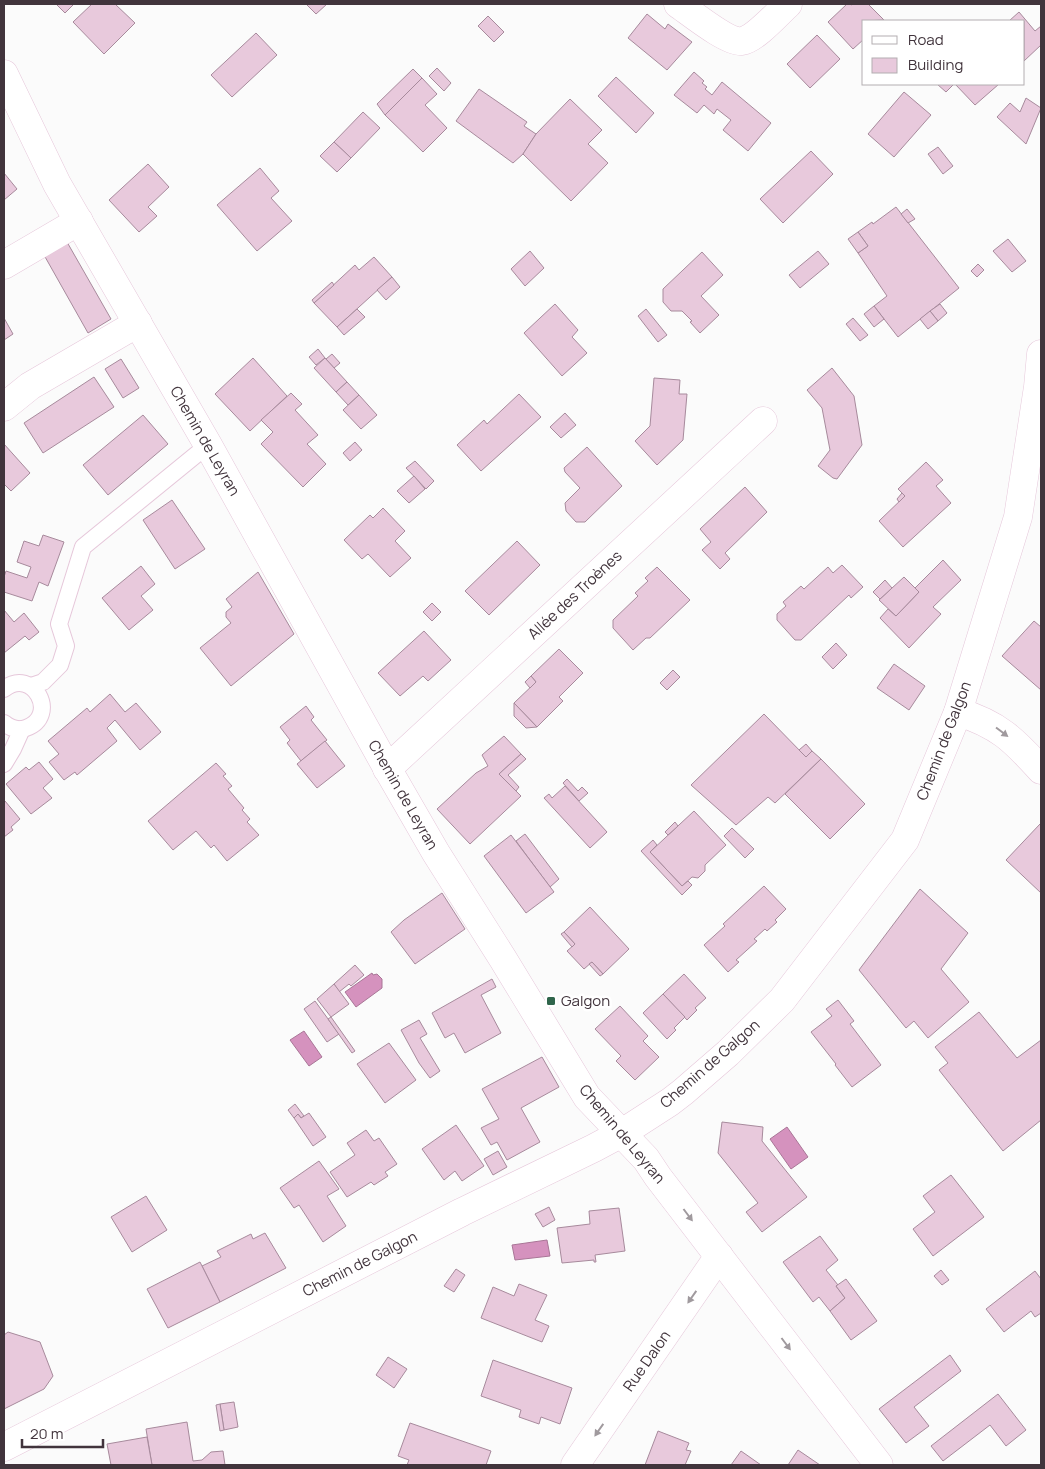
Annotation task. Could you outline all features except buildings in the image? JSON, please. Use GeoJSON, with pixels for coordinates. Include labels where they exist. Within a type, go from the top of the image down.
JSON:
{"type":"FeatureCollection","features":[{"type":"Feature","properties":{"kind":"street"},"geometry":{"type":"LineString","coordinates":[[678,4],[727,38],[742,41],[755,35],[788,4]]}},
{"type":"Feature","properties":{"kind":"street","name":"Chemin de Leyran"},"geometry":{"type":"LineString","coordinates":[[4,74],[57,184],[208,445],[387,769],[436,853],[503,958],[587,1097],[646,1159],[879,1465]]}},
{"type":"Feature","properties":{"kind":"street"},"geometry":{"type":"LineString","coordinates":[[4,265],[79,221]]}},
{"type":"Feature","properties":{"kind":"street"},"geometry":{"type":"LineString","coordinates":[[4,407],[30,386],[138,323]]}},
{"type":"Feature","properties":{"kind":"street","name":"Chemin de Galgon"},"geometry":{"type":"LineString","coordinates":[[4,1447],[446,1220],[594,1148],[622,1132],[683,1092],[728,1053],[782,1000],[905,840],[958,712],[1018,517],[1040,387],[1041,354]]}},
{"type":"Feature","properties":{"kind":"street","name":"Allée des Troènes"},"geometry":{"type":"LineString","coordinates":[[387,769],[762,421]]}},
{"type":"Feature","properties":{"kind":"street"},"geometry":{"type":"LineString","coordinates":[[958,712],[994,726],[1018,744],[1041,770]]}},
{"type":"Feature","properties":{"kind":"street","name":"Rue Dalon"},"geometry":{"type":"LineString","coordinates":[[575,1465],[719,1256]]}},
{"type":"Feature","properties":{"kind":"lane"},"geometry":{"type":"LineString","coordinates":[[31,686],[43,682],[60,665],[66,646],[59,624],[83,547],[208,445]]}},
{"type":"Feature","properties":{"kind":"lane"},"geometry":{"type":"LineString","coordinates":[[4,689],[8,685],[24,683],[31,686],[40,697],[42,704],[42,711],[34,723],[22,729],[14,729],[4,723]]}},
{"type":"Feature","properties":{"kind":"lane"},"geometry":{"type":"LineString","coordinates":[[4,764],[22,729]]}},
{"type":"Feature","properties":{"kind":"shaded area"},"geometry":{"type":"Polygon","coordinates":[[[372,973],[373,975],[377,974],[382,979],[382,988],[356,1007],[345,992],[372,973]]]}},
{"type":"Feature","properties":{"kind":"shaded area"},"geometry":{"type":"Polygon","coordinates":[[[304,1031],[322,1057],[309,1066],[290,1040],[304,1031]]]}},
{"type":"Feature","properties":{"kind":"shaded area"},"geometry":{"type":"Polygon","coordinates":[[[787,1127],[808,1157],[791,1169],[770,1139],[787,1127]]]}},
{"type":"Feature","properties":{"kind":"shaded area"},"geometry":{"type":"Polygon","coordinates":[[[547,1240],[550,1256],[515,1260],[512,1245],[547,1240]]]}},
{"type":"Feature","properties":{"kind":"place","name":"Galgon"},"geometry":{"type":"Point","coordinates":[551,1001]}}]}
